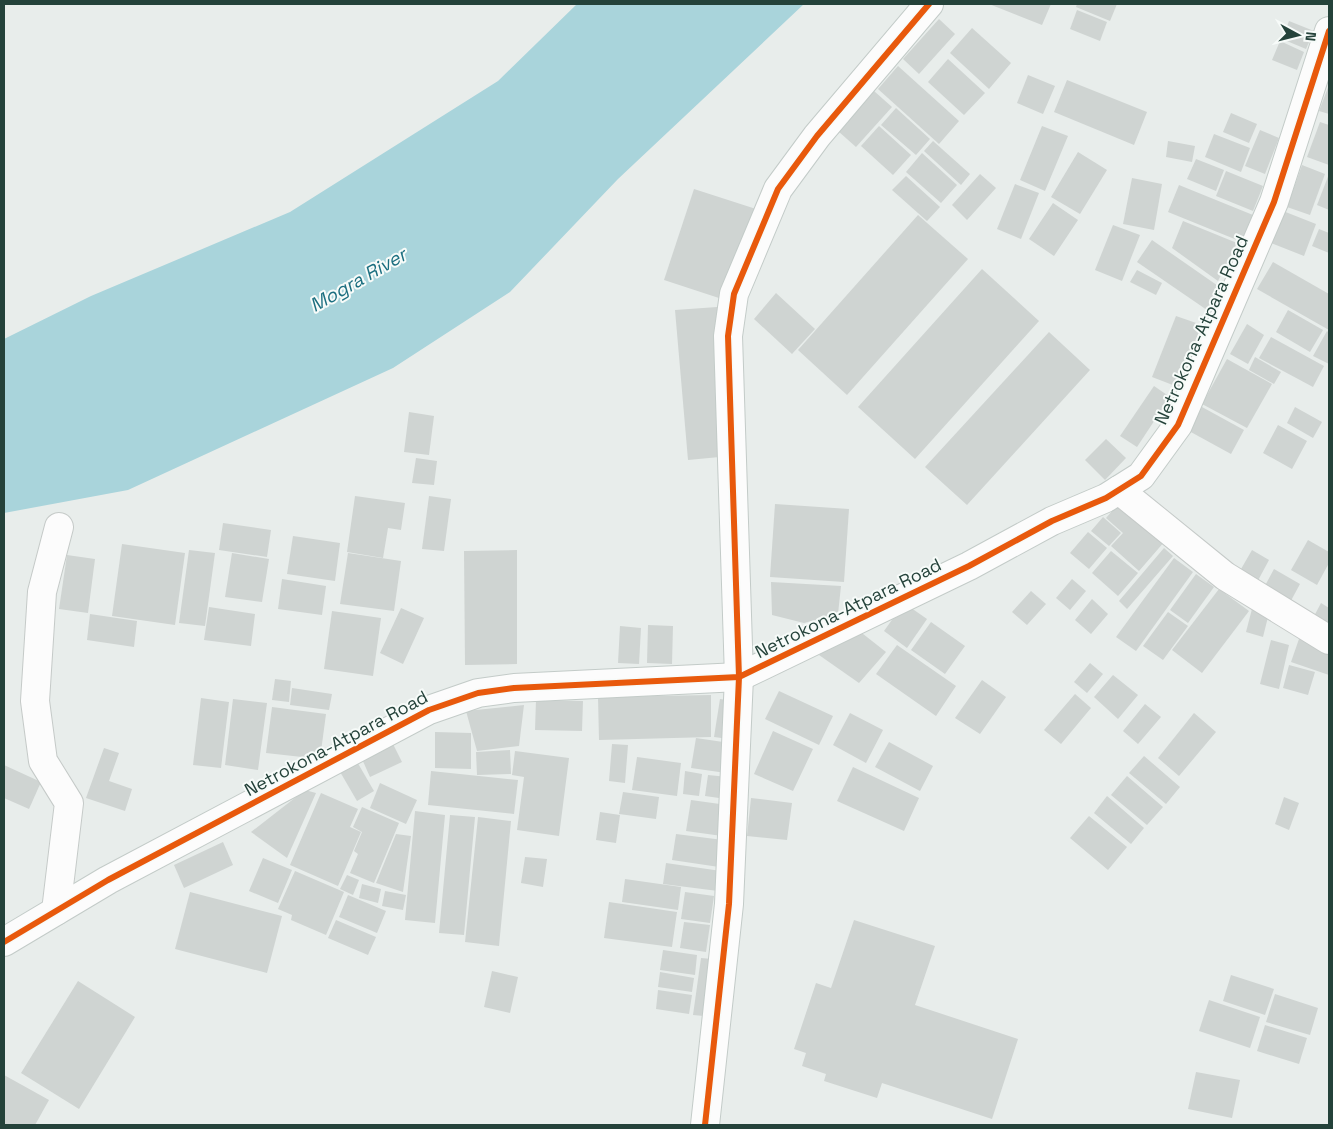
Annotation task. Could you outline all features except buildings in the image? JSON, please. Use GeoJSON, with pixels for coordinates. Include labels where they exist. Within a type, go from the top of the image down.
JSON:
{"type":"FeatureCollection","features":[{"type":"Feature","properties":{"kind":"street"},"geometry":{"type":"LineString","coordinates":[[705,1125],[729,904],[739,677],[728,336],[734,294],[778,189],[817,136],[930,4]]}},
{"type":"Feature","properties":{"kind":"street","name":"Netrokona-Atpara Road"},"geometry":{"type":"LineString","coordinates":[[4,942],[108,880],[429,710],[478,693],[514,688],[739,677],[1119,490],[1141,476],[1178,425],[1274,202],[1329,31]]}},
{"type":"Feature","properties":{"kind":"street"},"geometry":{"type":"LineString","coordinates":[[1119,490],[1225,576],[1329,640]]}},
{"type":"Feature","properties":{"kind":"street"},"geometry":{"type":"LineString","coordinates":[[56,911],[69,802],[43,760],[35,701],[42,592],[59,527]]}},
{"type":"Feature","properties":{"kind":"water","name":"Mogra River"},"geometry":{"type":"Polygon","coordinates":[[[577,4],[804,4],[618,179],[510,292],[393,368],[128,490],[4,513],[4,339],[91,296],[290,212],[498,81],[577,4]]]}},
{"type":"Feature","properties":{"kind":"cycle path"},"geometry":{"type":"LineString","coordinates":[[705,1125],[729,904],[739,677],[728,336],[734,294],[778,189],[817,136],[929,4]]}},
{"type":"Feature","properties":{"kind":"cycle path"},"geometry":{"type":"LineString","coordinates":[[4,942],[108,880],[429,710],[478,693],[514,688],[739,677],[969,566],[1052,521],[1106,498],[1141,476],[1178,425],[1274,202],[1329,31]]}}]}
